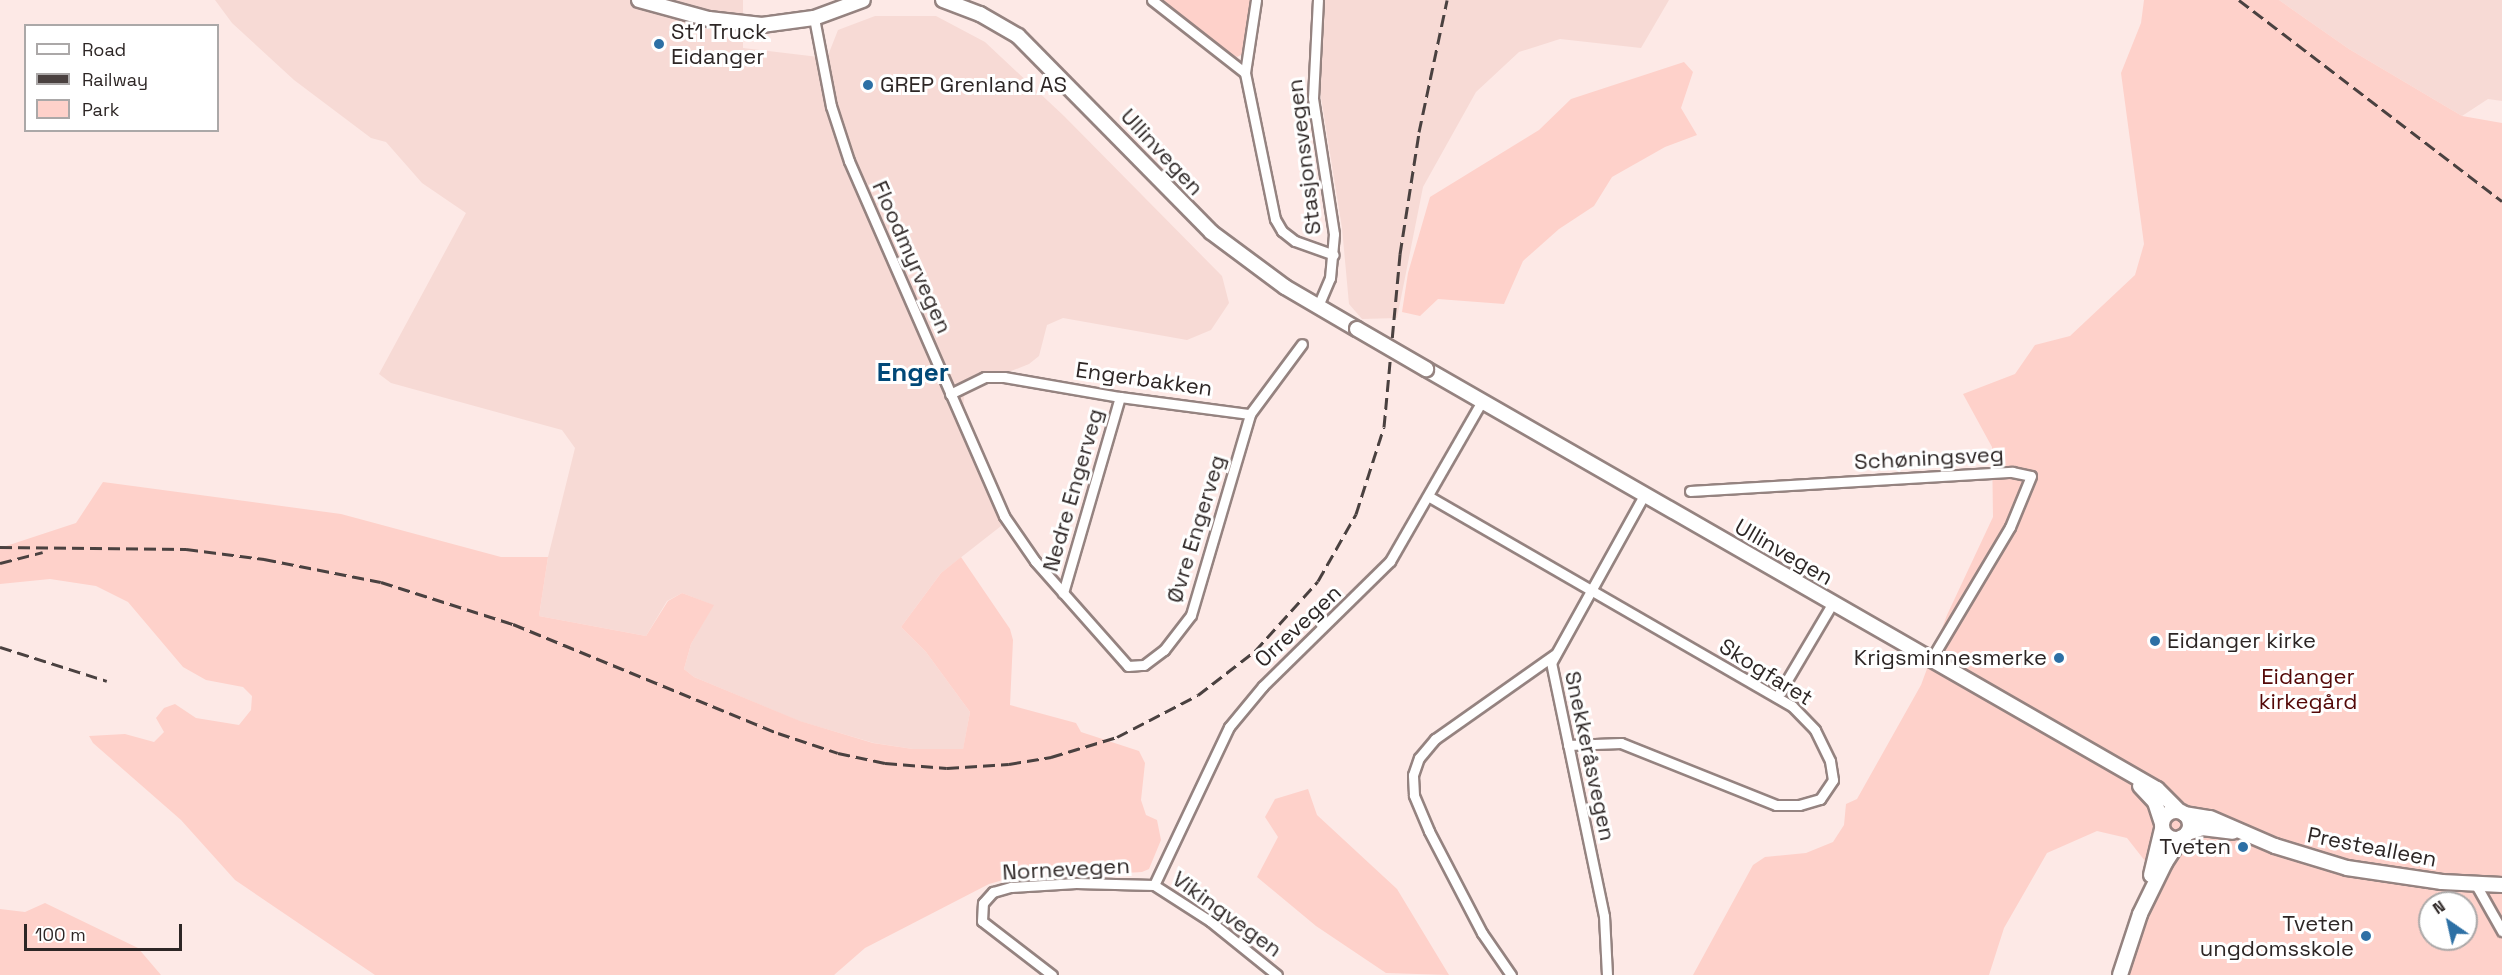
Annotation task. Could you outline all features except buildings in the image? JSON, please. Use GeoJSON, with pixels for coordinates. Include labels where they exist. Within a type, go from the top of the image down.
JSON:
{"type":"FeatureCollection","features":[{"type":"Feature","properties":{"kind":"main road"},"geometry":{"type":"LineString","coordinates":[[639,0],[735,23],[782,24],[814,18],[863,0]]}},
{"type":"Feature","properties":{"kind":"main road","name":"Ullinvegen"},"geometry":{"type":"LineString","coordinates":[[943,0],[980,14],[1018,36],[1211,232],[1249,262],[1317,306],[1930,661],[2157,789],[2181,812]]}},
{"type":"Feature","properties":{"kind":"main road","name":"Ullinvegen"},"geometry":{"type":"LineString","coordinates":[[2122,771],[2150,795],[2162,826]]}},
{"type":"Feature","properties":{"kind":"main road"},"geometry":{"type":"LineString","coordinates":[[2120,975],[2140,914],[2166,814],[2181,812],[2189,822],[2185,835],[2165,862],[2140,914]]}},
{"type":"Feature","properties":{"kind":"main road","name":"Prestealleen"},"geometry":{"type":"LineString","coordinates":[[2181,812],[2219,821],[2238,832],[2301,855],[2358,870],[2476,885],[2502,885]]}},
{"type":"Feature","properties":{"kind":"main road"},"geometry":{"type":"LineString","coordinates":[[2162,826],[2172,838],[2185,835]]}},
{"type":"Feature","properties":{"kind":"main road","name":"Prestealleen"},"geometry":{"type":"LineString","coordinates":[[2185,835],[2202,828],[2238,832]]}},
{"type":"Feature","properties":{"kind":"street"},"geometry":{"type":"LineString","coordinates":[[1152,0],[1245,73]]}},
{"type":"Feature","properties":{"kind":"street"},"geometry":{"type":"LineString","coordinates":[[1256,0],[1245,73],[1278,226],[1295,241],[1334,255]]}},
{"type":"Feature","properties":{"kind":"street","name":"Stasjonsvegen"},"geometry":{"type":"LineString","coordinates":[[1317,306],[1330,278],[1334,255],[1332,207],[1313,98],[1318,0]]}},
{"type":"Feature","properties":{"kind":"street","name":"Floodmyrvegen"},"geometry":{"type":"LineString","coordinates":[[814,18],[837,129],[950,394],[1010,525],[1063,593],[1122,662],[1135,668]]}},
{"type":"Feature","properties":{"kind":"street"},"geometry":{"type":"LineString","coordinates":[[1250,414],[1302,344]]}},
{"type":"Feature","properties":{"kind":"street","name":"Engerbakken"},"geometry":{"type":"LineString","coordinates":[[950,394],[985,377],[1004,377],[1120,398],[1250,414]]}},
{"type":"Feature","properties":{"kind":"street","name":"Nedre Engerveg"},"geometry":{"type":"LineString","coordinates":[[1063,593],[1120,398]]}},
{"type":"Feature","properties":{"kind":"street","name":"Orrevegen"},"geometry":{"type":"LineString","coordinates":[[1154,885],[1229,727],[1270,679],[1377,576],[1428,496],[1482,401]]}},
{"type":"Feature","properties":{"kind":"street","name":"Øvre Engerveg"},"geometry":{"type":"LineString","coordinates":[[1135,668],[1164,650],[1191,615],[1250,414]]}},
{"type":"Feature","properties":{"kind":"street","name":"Schøningsveg"},"geometry":{"type":"LineString","coordinates":[[1690,491],[2001,473],[2031,476],[2010,527],[1930,661]]}},
{"type":"Feature","properties":{"kind":"street","name":"Snekkeråsvegen"},"geometry":{"type":"LineString","coordinates":[[1607,975],[1604,916],[1568,745],[1552,682],[1554,655],[1644,495]]}},
{"type":"Feature","properties":{"kind":"street","name":"Skogfaret"},"geometry":{"type":"LineString","coordinates":[[1428,496],[1777,697],[1810,723],[1833,769],[1829,789],[1811,802],[1788,806],[1764,802],[1621,743],[1568,745]]}},
{"type":"Feature","properties":{"kind":"street"},"geometry":{"type":"LineString","coordinates":[[1777,697],[1832,604]]}},
{"type":"Feature","properties":{"kind":"street"},"geometry":{"type":"LineString","coordinates":[[1511,975],[1482,933],[1429,831],[1414,795],[1413,774],[1419,758],[1435,739],[1554,655]]}},
{"type":"Feature","properties":{"kind":"street","name":"Nornevegen"},"geometry":{"type":"LineString","coordinates":[[1052,975],[988,928],[981,908],[988,896],[1011,887],[1154,885]]}},
{"type":"Feature","properties":{"kind":"street","name":"Vikingvegen"},"geometry":{"type":"LineString","coordinates":[[1154,885],[1210,921],[1277,975]]}},
{"type":"Feature","properties":{"kind":"street"},"geometry":{"type":"LineString","coordinates":[[2476,885],[2502,931]]}},
{"type":"Feature","properties":{"kind":"shaded area"},"geometry":{"type":"Polygon","coordinates":[[[215,0],[743,0],[743,48],[827,58],[838,30],[875,16],[936,16],[985,42],[1064,116],[1222,276],[1229,303],[1211,330],[1187,340],[1063,318],[1047,325],[1039,356],[1029,364],[981,383],[964,396],[963,410],[1010,519],[941,573],[901,627],[926,652],[970,712],[963,750],[913,749],[874,743],[799,721],[694,677],[684,669],[691,644],[713,605],[682,593],[667,601],[646,636],[539,616],[548,557],[575,448],[562,430],[391,383],[379,374],[466,213],[422,183],[386,142],[371,138],[294,80],[232,23],[215,0]]]}},
{"type":"Feature","properties":{"kind":"shaded area"},"geometry":{"type":"Polygon","coordinates":[[[1325,0],[1669,0],[1641,48],[1560,39],[1519,52],[1476,92],[1423,187],[1397,318],[1362,319],[1349,304],[1342,228],[1320,91],[1325,0]]]}},
{"type":"Feature","properties":{"kind":"shaded area"},"geometry":{"type":"Polygon","coordinates":[[[2279,0],[2502,0],[2502,101],[2488,99],[2462,116],[2349,49],[2279,0]]]}},
{"type":"Feature","properties":{"kind":"green space"},"geometry":{"type":"Polygon","coordinates":[[[1159,0],[1252,0],[1245,53],[1237,57],[1232,54],[1159,0]]]}},
{"type":"Feature","properties":{"kind":"green space","name":"Eidanger kirkegård"},"geometry":{"type":"Polygon","coordinates":[[[2144,0],[2279,0],[2349,49],[2462,116],[2502,123],[2502,975],[2125,975],[2138,948],[2156,875],[2127,838],[2097,831],[2047,853],[2004,928],[1989,975],[1693,975],[1753,865],[1765,857],[1806,853],[1833,842],[1844,825],[1846,804],[1857,799],[1921,685],[1947,615],[1993,517],[1992,447],[1963,394],[2015,374],[2035,345],[2070,336],[2135,275],[2144,244],[2121,73],[2141,23],[2144,0]]]}},
{"type":"Feature","properties":{"kind":"green space"},"geometry":{"type":"Polygon","coordinates":[[[1684,62],[1693,72],[1681,108],[1697,135],[1665,147],[1612,177],[1594,206],[1559,229],[1523,261],[1504,304],[1438,299],[1420,316],[1402,312],[1408,273],[1430,197],[1539,130],[1571,99],[1684,62]]]}},
{"type":"Feature","properties":{"kind":"green space"},"geometry":{"type":"Polygon","coordinates":[[[103,482],[341,514],[501,557],[548,557],[539,616],[646,636],[668,601],[682,593],[714,605],[691,644],[684,669],[694,677],[800,721],[873,743],[913,749],[963,749],[970,712],[926,652],[901,627],[941,573],[961,557],[1010,629],[1013,640],[1010,705],[1076,723],[1081,732],[1139,751],[1145,763],[1141,800],[1146,815],[1157,820],[1161,840],[1149,869],[1142,872],[1003,880],[989,884],[865,948],[834,975],[375,975],[235,880],[181,820],[93,743],[89,736],[125,734],[154,742],[164,732],[156,718],[164,708],[175,704],[196,718],[239,725],[251,710],[252,696],[243,687],[206,680],[183,667],[128,602],[96,586],[50,579],[0,584],[0,548],[76,523],[103,482]]]}},
{"type":"Feature","properties":{"kind":"green space"},"geometry":{"type":"Polygon","coordinates":[[[1308,789],[1317,815],[1397,889],[1449,975],[1386,973],[1316,926],[1257,877],[1278,837],[1265,817],[1275,799],[1308,789]]]}},
{"type":"Feature","properties":{"kind":"green space"},"geometry":{"type":"Polygon","coordinates":[[[45,903],[138,948],[161,975],[0,975],[0,909],[25,912],[45,903]]]}},
{"type":"Feature","properties":{"kind":"railway"},"geometry":{"type":"LineString","coordinates":[[0,547],[186,549],[264,559],[381,582],[513,624],[778,733],[838,753],[885,763],[947,768],[1009,764],[1051,757],[1117,737],[1198,695],[1255,651],[1318,581],[1356,514],[1384,427],[1400,254],[1419,132],[1447,0]]}},
{"type":"Feature","properties":{"kind":"railway"},"geometry":{"type":"LineString","coordinates":[[2239,0],[2502,201]]}},
{"type":"Feature","properties":{"kind":"railway"},"geometry":{"type":"LineString","coordinates":[[0,563],[43,552]]}},
{"type":"Feature","properties":{"kind":"railway"},"geometry":{"type":"LineString","coordinates":[[0,647],[107,681]]}},
{"type":"Feature","properties":{"kind":"place","name":"St1 Truck Eidanger"},"geometry":{"type":"Point","coordinates":[659,44]}},
{"type":"Feature","properties":{"kind":"place","name":"GREP Grenland AS"},"geometry":{"type":"Point","coordinates":[868,85]}},
{"type":"Feature","properties":{"kind":"place","name":"Eidanger kirke"},"geometry":{"type":"Point","coordinates":[2155,641]}},
{"type":"Feature","properties":{"kind":"place","name":"Krigsminnesmerke"},"geometry":{"type":"Point","coordinates":[2059,658]}},
{"type":"Feature","properties":{"kind":"place","name":"Tveten"},"geometry":{"type":"Point","coordinates":[2243,847]}},
{"type":"Feature","properties":{"kind":"place","name":"Tveten ungdomsskole"},"geometry":{"type":"Point","coordinates":[2366,936]}},
{"type":"Feature","properties":{"kind":"district","name":"Enger"},"geometry":{"type":"Point","coordinates":[913,373]}}]}
